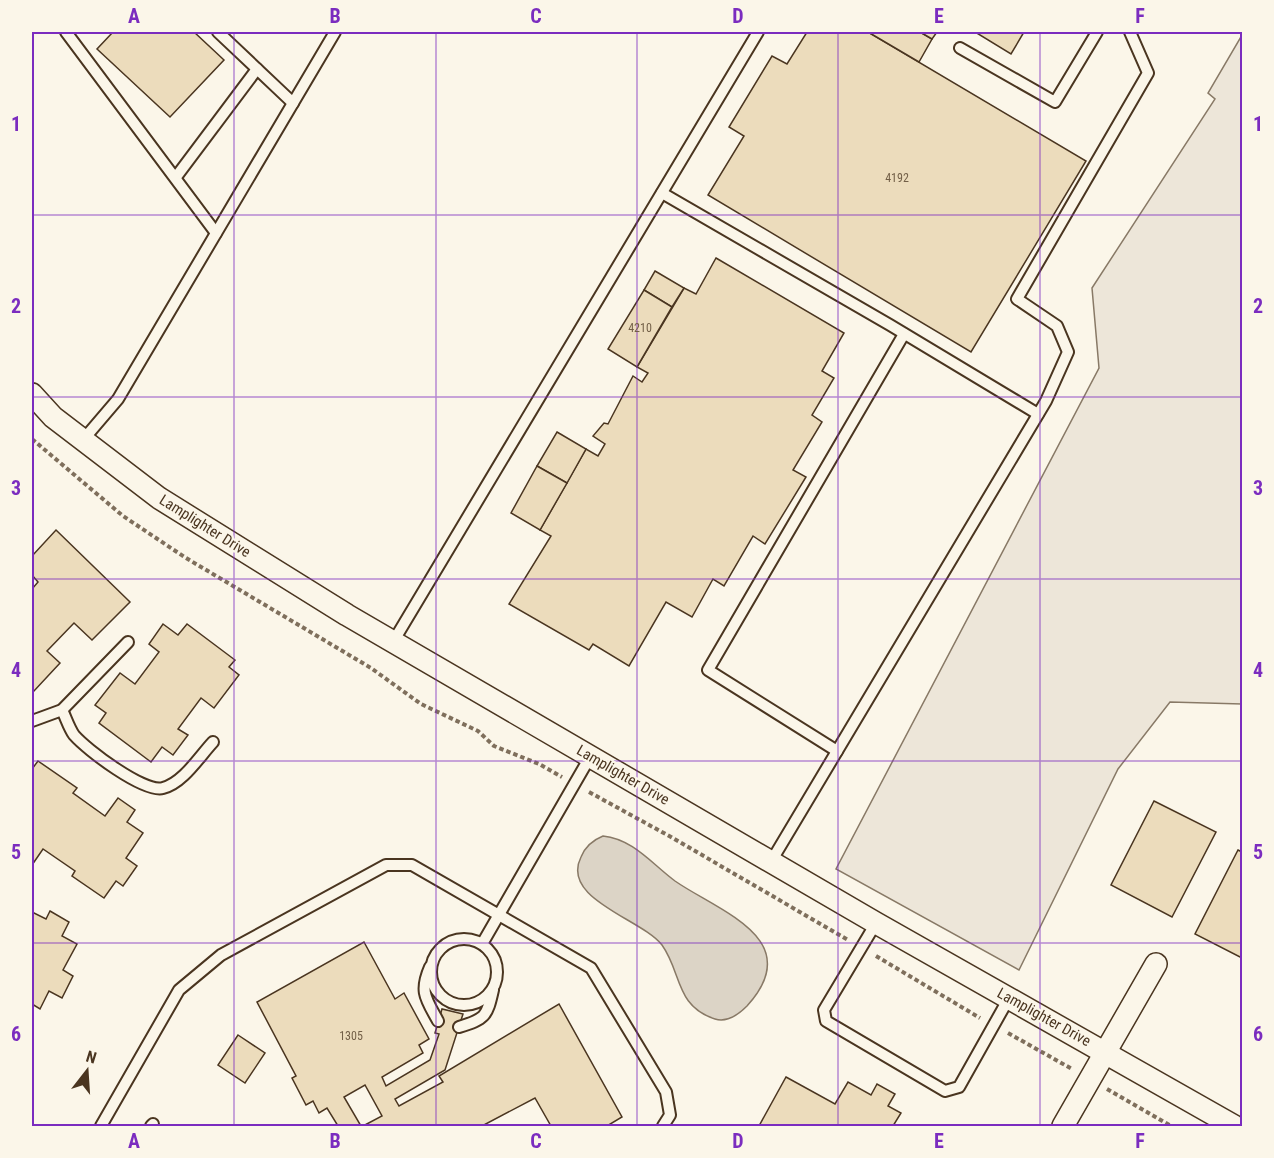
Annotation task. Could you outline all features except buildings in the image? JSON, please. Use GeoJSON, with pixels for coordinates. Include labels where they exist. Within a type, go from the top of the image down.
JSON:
{"type":"FeatureCollection","features":[{"type":"Feature","properties":{"kind":"street","name":"Lamplighter Drive"},"geometry":{"type":"LineString","coordinates":[[32,394],[53,417],[159,498],[393,642],[772,860],[876,923],[1234,1126]]}},
{"type":"Feature","properties":{"kind":"street"},"geometry":{"type":"LineString","coordinates":[[1070,1124],[1089,1079],[1156,964]]}},
{"type":"Feature","properties":{"kind":"lane"},"geometry":{"type":"LineString","coordinates":[[66,32],[216,233]]}},
{"type":"Feature","properties":{"kind":"lane"},"geometry":{"type":"LineString","coordinates":[[218,32],[293,103]]}},
{"type":"Feature","properties":{"kind":"lane"},"geometry":{"type":"LineString","coordinates":[[83,440],[118,399],[335,32]]}},
{"type":"Feature","properties":{"kind":"lane"},"geometry":{"type":"LineString","coordinates":[[393,642],[758,32]]}},
{"type":"Feature","properties":{"kind":"lane"},"geometry":{"type":"LineString","coordinates":[[960,48],[1056,102],[1097,32]]}},
{"type":"Feature","properties":{"kind":"lane"},"geometry":{"type":"LineString","coordinates":[[772,860],[1038,414],[1068,352],[1057,326],[1017,299],[1148,73],[1130,32]]}},
{"type":"Feature","properties":{"kind":"lane"},"geometry":{"type":"LineString","coordinates":[[176,177],[257,69]]}},
{"type":"Feature","properties":{"kind":"lane"},"geometry":{"type":"LineString","coordinates":[[662,193],[1038,414]]}},
{"type":"Feature","properties":{"kind":"lane"},"geometry":{"type":"LineString","coordinates":[[837,751],[708,670],[904,334]]}},
{"type":"Feature","properties":{"kind":"lane"},"geometry":{"type":"LineString","coordinates":[[32,721],[62,710],[128,642]]}},
{"type":"Feature","properties":{"kind":"lane"},"geometry":{"type":"LineString","coordinates":[[62,710],[74,735],[126,776],[147,787],[161,789],[176,782],[213,742]]}},
{"type":"Feature","properties":{"kind":"lane"},"geometry":{"type":"LineString","coordinates":[[482,944],[590,757]]}},
{"type":"Feature","properties":{"kind":"lane"},"geometry":{"type":"LineString","coordinates":[[101,1126],[179,990],[221,955],[387,865],[412,864],[591,968],[666,1092],[670,1115],[663,1126]]}},
{"type":"Feature","properties":{"kind":"lane"},"geometry":{"type":"LineString","coordinates":[[876,923],[824,1010],[826,1021],[945,1091],[959,1087],[1009,998]]}},
{"type":"Feature","properties":{"kind":"lane"},"geometry":{"type":"LineString","coordinates":[[438,1021],[425,998],[423,984],[431,964],[442,947],[451,941],[472,939],[482,944],[495,962],[495,984],[488,1013],[480,1020],[459,1027]]}},
{"type":"Feature","properties":{"kind":"lane"},"geometry":{"type":"LineString","coordinates":[[431,964],[431,975],[439,994],[458,1004],[480,1001],[495,984]]}},
{"type":"Feature","properties":{"kind":"path"},"geometry":{"type":"LineString","coordinates":[[32,439],[123,516],[303,630],[345,651],[421,705],[478,730],[494,746],[539,764],[671,837],[994,1026],[1171,1126]]}},
{"type":"Feature","properties":{"kind":"shaded area"},"geometry":{"type":"Polygon","coordinates":[[[1242,35],[1242,704],[1170,702],[1118,769],[1019,970],[836,869],[1099,368],[1092,288],[1215,99],[1208,93],[1242,35]]]}},
{"type":"Feature","properties":{"kind":"shaded area"},"geometry":{"type":"Polygon","coordinates":[[[603,836],[624,842],[642,853],[675,881],[733,916],[750,930],[762,945],[768,962],[763,983],[740,1012],[728,1019],[719,1020],[702,1013],[693,1006],[681,988],[662,945],[652,935],[606,907],[582,885],[578,872],[581,857],[590,844],[603,836]]]}}]}
